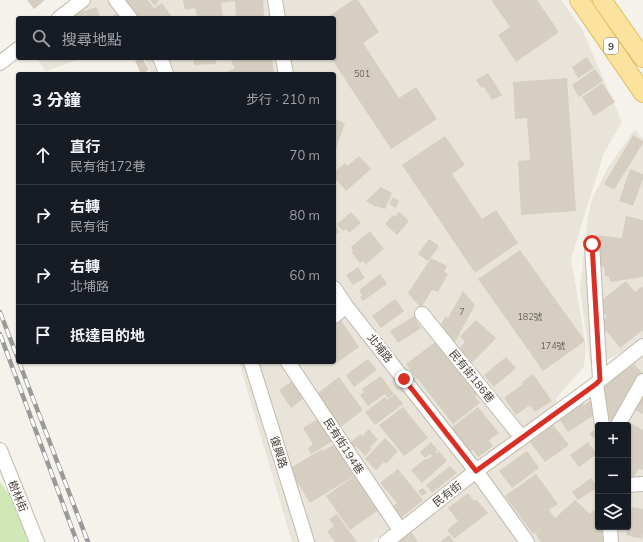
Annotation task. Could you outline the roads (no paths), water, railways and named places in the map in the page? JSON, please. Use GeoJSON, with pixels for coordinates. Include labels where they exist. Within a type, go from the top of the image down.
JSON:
{"type":"FeatureCollection","features":[{"type":"Feature","properties":{"kind":"main road","name":"9"},"geometry":{"type":"LineString","coordinates":[[579,0],[643,93]]}},
{"type":"Feature","properties":{"kind":"main road","name":"9"},"geometry":{"type":"LineString","coordinates":[[602,0],[643,58]]}},
{"type":"Feature","properties":{"kind":"street"},"geometry":{"type":"LineString","coordinates":[[62,16],[83,0]]}},
{"type":"Feature","properties":{"kind":"street"},"geometry":{"type":"LineString","coordinates":[[116,0],[128,16]]}},
{"type":"Feature","properties":{"kind":"street"},"geometry":{"type":"LineString","coordinates":[[275,0],[278,16]]}},
{"type":"Feature","properties":{"kind":"street"},"geometry":{"type":"LineString","coordinates":[[0,63],[16,51]]}},
{"type":"Feature","properties":{"kind":"street"},"geometry":{"type":"LineString","coordinates":[[283,60],[286,72]]}},
{"type":"Feature","properties":{"kind":"street"},"geometry":{"type":"LineString","coordinates":[[592,244],[598,382],[602,422]]}},
{"type":"Feature","properties":{"kind":"street","name":"北埔路"},"geometry":{"type":"LineString","coordinates":[[336,291],[346,306],[476,471],[527,542]]}},
{"type":"Feature","properties":{"kind":"street"},"geometry":{"type":"LineString","coordinates":[[336,314],[346,306]]}},
{"type":"Feature","properties":{"kind":"street","name":"民有街186巷"},"geometry":{"type":"LineString","coordinates":[[422,314],[522,438]]}},
{"type":"Feature","properties":{"kind":"street","name":"民有街"},"geometry":{"type":"LineString","coordinates":[[386,542],[476,471],[598,382],[643,346]]}},
{"type":"Feature","properties":{"kind":"street","name":"復興路"},"geometry":{"type":"LineString","coordinates":[[252,364],[307,542]]}},
{"type":"Feature","properties":{"kind":"street","name":"民有街194巷"},"geometry":{"type":"LineString","coordinates":[[289,364],[400,530]]}},
{"type":"Feature","properties":{"kind":"street"},"geometry":{"type":"LineString","coordinates":[[620,422],[643,381]]}},
{"type":"Feature","properties":{"kind":"street","name":"樹林街"},"geometry":{"type":"LineString","coordinates":[[0,450],[37,542]]}},
{"type":"Feature","properties":{"kind":"street"},"geometry":{"type":"LineString","coordinates":[[610,530],[611,542]]}},
{"type":"Feature","properties":{"kind":"railway"},"geometry":{"type":"LineString","coordinates":[[0,312],[16,354]]}},
{"type":"Feature","properties":{"kind":"railway"},"geometry":{"type":"LineString","coordinates":[[0,334],[77,542]]}},
{"type":"Feature","properties":{"kind":"railway"},"geometry":{"type":"LineString","coordinates":[[20,364],[88,542]]}}]}
